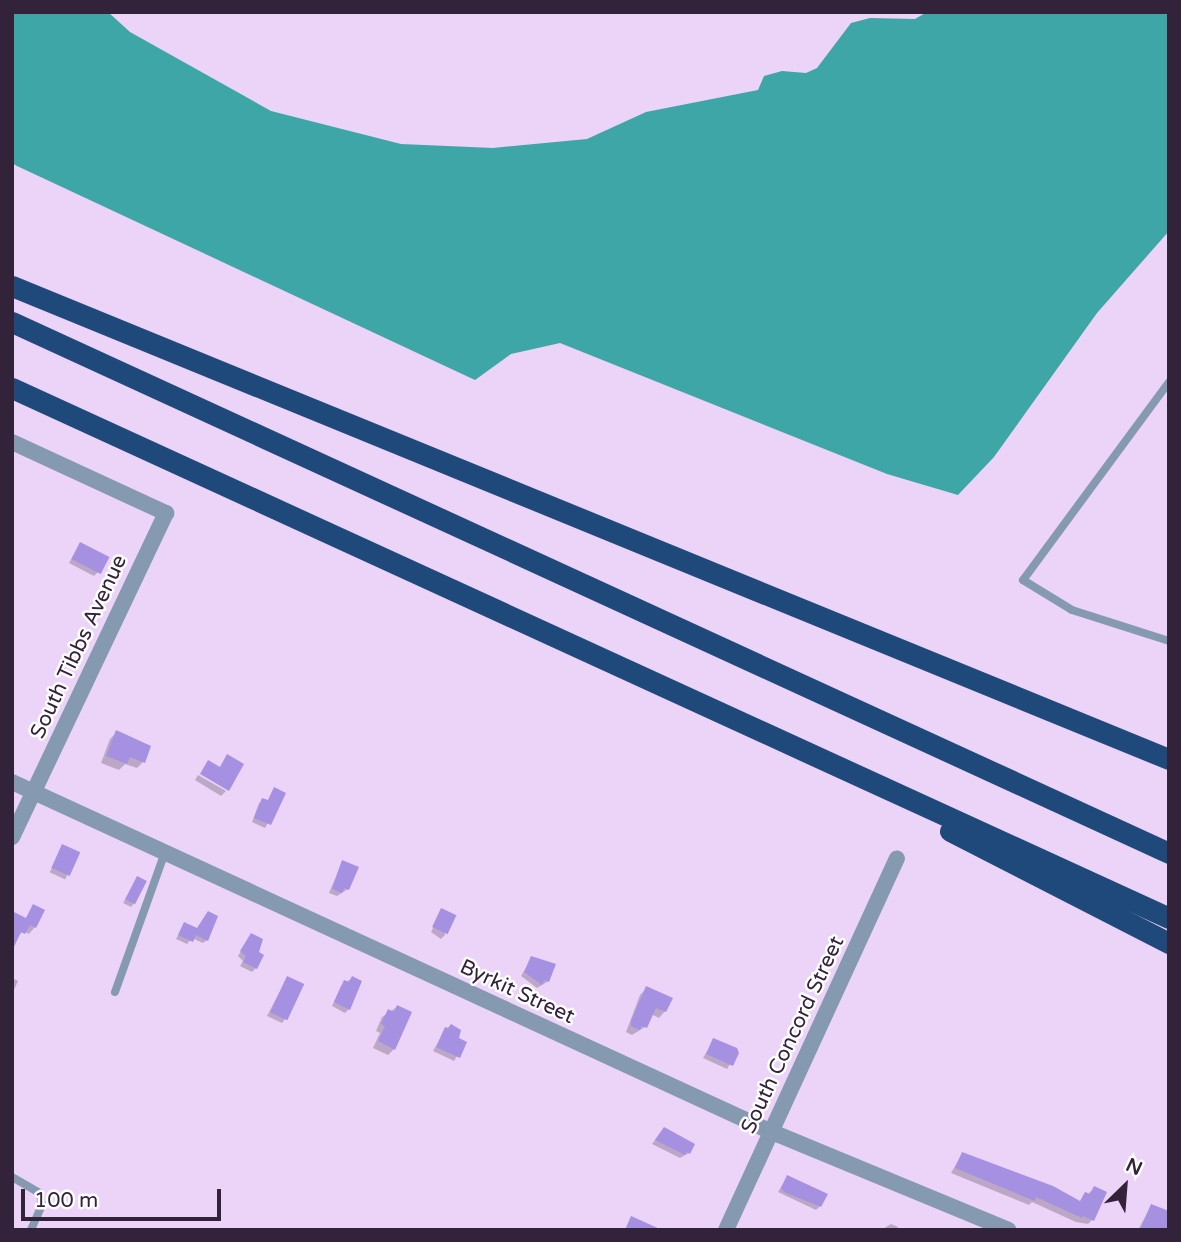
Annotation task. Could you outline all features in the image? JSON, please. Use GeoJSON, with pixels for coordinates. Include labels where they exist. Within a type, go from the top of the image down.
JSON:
{"type":"FeatureCollection","features":[{"type":"Feature","properties":{"kind":"highway"},"geometry":{"type":"LineString","coordinates":[[12,286],[1169,759]]}},
{"type":"Feature","properties":{"kind":"highway"},"geometry":{"type":"LineString","coordinates":[[12,322],[1169,853]]}},
{"type":"Feature","properties":{"kind":"highway"},"geometry":{"type":"LineString","coordinates":[[12,388],[684,693],[1169,918]]}},
{"type":"Feature","properties":{"kind":"highway"},"geometry":{"type":"LineString","coordinates":[[684,693],[1169,943]]}},
{"type":"Feature","properties":{"kind":"highway"},"geometry":{"type":"LineString","coordinates":[[1010,782],[1169,843]]}},
{"type":"Feature","properties":{"kind":"street","name":"South Tibbs Avenue"},"geometry":{"type":"LineString","coordinates":[[12,442],[166,513],[12,837]]}},
{"type":"Feature","properties":{"kind":"street","name":"Byrkit Street"},"geometry":{"type":"LineString","coordinates":[[12,782],[772,1132],[1009,1230]]}},
{"type":"Feature","properties":{"kind":"street","name":"South Concord Street"},"geometry":{"type":"LineString","coordinates":[[726,1230],[897,858]]}},
{"type":"Feature","properties":{"kind":"lane"},"geometry":{"type":"LineString","coordinates":[[1169,382],[1023,580],[1072,610],[1169,641]]}},
{"type":"Feature","properties":{"kind":"lane"},"geometry":{"type":"LineString","coordinates":[[115,992],[165,852]]}},
{"type":"Feature","properties":{"kind":"lane"},"geometry":{"type":"LineString","coordinates":[[12,1177],[40,1193],[42,1205],[32,1230]]}},
{"type":"Feature","properties":{"kind":"shaded area"},"geometry":{"type":"Polygon","coordinates":[[[12,12],[108,12],[130,32],[271,111],[401,144],[493,148],[587,139],[646,112],[758,90],[764,76],[782,71],[806,73],[817,68],[851,23],[870,18],[915,19],[927,12],[1169,12],[1169,231],[1097,313],[994,457],[958,495],[887,474],[560,343],[511,354],[475,380],[17,166],[12,163],[12,12]]]}},
{"type":"Feature","properties":{"kind":"building"},"geometry":{"type":"Polygon","coordinates":[[[80,542],[109,557],[101,574],[71,559],[80,542]]]}},
{"type":"Feature","properties":{"kind":"building"},"geometry":{"type":"Polygon","coordinates":[[[116,730],[151,746],[145,763],[130,757],[127,764],[106,756],[116,730]]]}},
{"type":"Feature","properties":{"kind":"building"},"geometry":{"type":"Polygon","coordinates":[[[227,754],[244,764],[229,791],[200,774],[208,760],[220,767],[227,754]]]}},
{"type":"Feature","properties":{"kind":"building"},"geometry":{"type":"Polygon","coordinates":[[[274,787],[286,793],[271,825],[254,818],[262,798],[268,800],[274,787]]]}},
{"type":"Feature","properties":{"kind":"building"},"geometry":{"type":"Polygon","coordinates":[[[62,844],[80,852],[70,876],[51,868],[62,844]]]}},
{"type":"Feature","properties":{"kind":"building"},"geometry":{"type":"Polygon","coordinates":[[[342,860],[359,867],[349,890],[344,888],[342,893],[332,889],[342,860]]]}},
{"type":"Feature","properties":{"kind":"building"},"geometry":{"type":"Polygon","coordinates":[[[137,876],[147,881],[135,904],[125,899],[137,876]]]}},
{"type":"Feature","properties":{"kind":"building"},"geometry":{"type":"Polygon","coordinates":[[[33,904],[45,910],[36,928],[30,925],[25,934],[21,932],[12,951],[12,911],[26,918],[33,904]]]}},
{"type":"Feature","properties":{"kind":"building"},"geometry":{"type":"Polygon","coordinates":[[[441,908],[456,915],[448,934],[432,927],[441,908]]]}},
{"type":"Feature","properties":{"kind":"building"},"geometry":{"type":"Polygon","coordinates":[[[208,911],[218,916],[208,941],[196,935],[193,942],[178,935],[184,922],[197,928],[208,911]]]}},
{"type":"Feature","properties":{"kind":"building"},"geometry":{"type":"Polygon","coordinates":[[[251,933],[263,939],[259,952],[264,955],[257,969],[243,962],[246,956],[240,951],[251,933]]]}},
{"type":"Feature","properties":{"kind":"building"},"geometry":{"type":"Polygon","coordinates":[[[531,956],[556,964],[549,982],[544,980],[542,985],[524,972],[531,956]]]}},
{"type":"Feature","properties":{"kind":"building"},"geometry":{"type":"Polygon","coordinates":[[[287,976],[304,984],[287,1020],[270,1012],[287,976]]]}},
{"type":"Feature","properties":{"kind":"building"},"geometry":{"type":"Polygon","coordinates":[[[352,976],[362,981],[350,1010],[334,1002],[344,980],[349,982],[352,976]]]}},
{"type":"Feature","properties":{"kind":"building"},"geometry":{"type":"Polygon","coordinates":[[[646,986],[673,998],[666,1012],[656,1008],[647,1028],[642,1026],[640,1030],[631,1026],[631,1021],[646,986]]]}},
{"type":"Feature","properties":{"kind":"building"},"geometry":{"type":"Polygon","coordinates":[[[397,1005],[412,1012],[395,1050],[378,1041],[385,1026],[381,1024],[388,1009],[394,1012],[397,1005]]]}},
{"type":"Feature","properties":{"kind":"building"},"geometry":{"type":"Polygon","coordinates":[[[451,1024],[461,1030],[459,1038],[467,1042],[460,1058],[436,1047],[445,1027],[448,1028],[451,1024]]]}},
{"type":"Feature","properties":{"kind":"building"},"geometry":{"type":"Polygon","coordinates":[[[713,1038],[737,1048],[739,1053],[733,1066],[706,1054],[713,1038]]]}},
{"type":"Feature","properties":{"kind":"building"},"geometry":{"type":"Polygon","coordinates":[[[664,1127],[695,1144],[690,1154],[687,1152],[685,1155],[655,1140],[664,1127]]]}},
{"type":"Feature","properties":{"kind":"building"},"geometry":{"type":"Polygon","coordinates":[[[962,1152],[1053,1186],[1080,1201],[1085,1192],[1090,1194],[1094,1186],[1107,1192],[1094,1221],[1083,1216],[1082,1218],[1036,1197],[1035,1201],[955,1168],[962,1152]]]}},
{"type":"Feature","properties":{"kind":"building"},"geometry":{"type":"Polygon","coordinates":[[[787,1175],[828,1194],[821,1207],[784,1192],[781,1188],[787,1175]]]}},
{"type":"Feature","properties":{"kind":"building"},"geometry":{"type":"Polygon","coordinates":[[[1151,1204],[1169,1211],[1169,1230],[1140,1230],[1151,1204]]]}},
{"type":"Feature","properties":{"kind":"building"},"geometry":{"type":"Polygon","coordinates":[[[631,1216],[662,1230],[625,1230],[631,1216]]]}}]}
